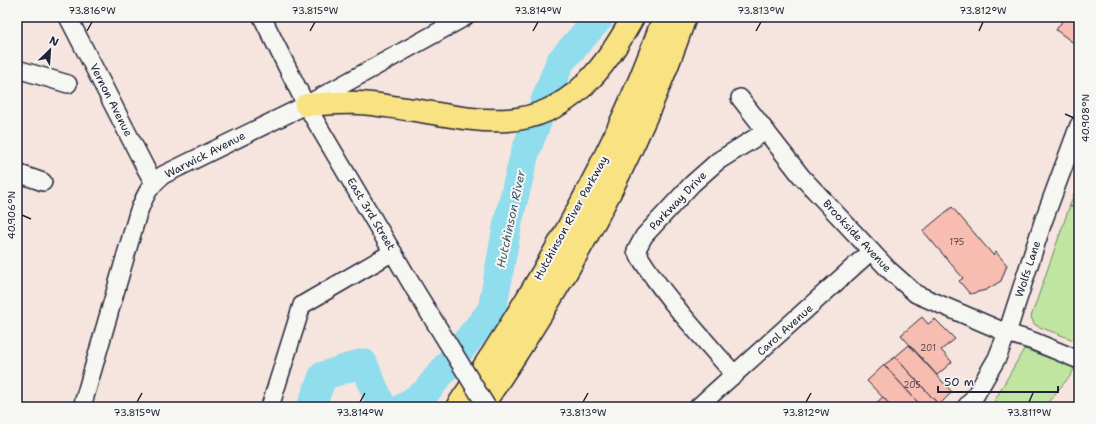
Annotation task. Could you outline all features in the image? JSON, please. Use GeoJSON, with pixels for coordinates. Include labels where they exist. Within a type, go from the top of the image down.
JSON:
{"type":"FeatureCollection","features":[{"type":"Feature","properties":{"kind":"highway"},"geometry":{"type":"LineString","coordinates":[[306,105],[360,103],[476,119],[508,120],[522,119],[537,115],[568,99],[586,85],[604,63],[633,17]]}},
{"type":"Feature","properties":{"kind":"highway","name":"Hutchinson River Parkway"},"geometry":{"type":"LineString","coordinates":[[457,407],[553,254],[594,180],[628,108],[664,17]]}},
{"type":"Feature","properties":{"kind":"highway","name":"Hutchinson River Parkway"},"geometry":{"type":"LineString","coordinates":[[481,407],[548,303],[603,206],[651,105],[685,17]]}},
{"type":"Feature","properties":{"kind":"street","name":"Vernon Avenue"},"geometry":{"type":"LineString","coordinates":[[68,17],[154,183]]}},
{"type":"Feature","properties":{"kind":"street","name":"East 3rd Street"},"geometry":{"type":"LineString","coordinates":[[262,17],[306,105],[415,290],[487,407]]}},
{"type":"Feature","properties":{"kind":"street","name":"Warwick Avenue"},"geometry":{"type":"LineString","coordinates":[[82,407],[138,213],[147,192],[154,183],[164,175],[306,105],[465,17]]}},
{"type":"Feature","properties":{"kind":"street"},"geometry":{"type":"LineString","coordinates":[[17,69],[68,84]]}},
{"type":"Feature","properties":{"kind":"street","name":"Brookside Avenue"},"geometry":{"type":"LineString","coordinates":[[740,98],[801,176],[888,269],[916,294],[1007,333],[1033,341],[1079,360]]}},
{"type":"Feature","properties":{"kind":"street","name":"Wolfs Lane"},"geometry":{"type":"LineString","coordinates":[[966,407],[997,358],[1007,333],[1043,222],[1079,125]]}},
{"type":"Feature","properties":{"kind":"street","name":"Parkway Drive"},"geometry":{"type":"LineString","coordinates":[[735,375],[671,301],[636,251],[644,236],[692,184],[718,161],[766,131]]}},
{"type":"Feature","properties":{"kind":"street"},"geometry":{"type":"LineString","coordinates":[[17,173],[43,182]]}},
{"type":"Feature","properties":{"kind":"street","name":"Carol Avenue"},"geometry":{"type":"LineString","coordinates":[[698,407],[872,251]]}},
{"type":"Feature","properties":{"kind":"street"},"geometry":{"type":"LineString","coordinates":[[270,407],[302,305],[393,252]]}},
{"type":"Feature","properties":{"kind":"path"},"geometry":{"type":"LineString","coordinates":[[1071,207],[1079,197]]}},
{"type":"Feature","properties":{"kind":"green space"},"geometry":{"type":"Polygon","coordinates":[[[1079,179],[1079,342],[1037,326],[1034,324],[1031,317],[1079,179]]]}},
{"type":"Feature","properties":{"kind":"green space"},"geometry":{"type":"Polygon","coordinates":[[[1024,349],[1075,367],[1071,375],[1044,407],[991,407],[1024,349]]]}},
{"type":"Feature","properties":{"kind":"building"},"geometry":{"type":"Polygon","coordinates":[[[1065,17],[1079,17],[1079,38],[1075,44],[1056,30],[1065,17]]]}},
{"type":"Feature","properties":{"kind":"building"},"geometry":{"type":"Polygon","coordinates":[[[952,207],[993,255],[996,252],[1007,265],[1001,281],[986,290],[970,294],[959,281],[963,278],[923,231],[952,207]]]}},
{"type":"Feature","properties":{"kind":"building"},"geometry":{"type":"Polygon","coordinates":[[[922,317],[928,324],[935,319],[955,339],[941,350],[952,362],[937,375],[901,335],[922,317]]]}},
{"type":"Feature","properties":{"kind":"building"},"geometry":{"type":"Polygon","coordinates":[[[909,345],[952,392],[939,405],[895,357],[909,345]]]}},
{"type":"Feature","properties":{"kind":"building"},"geometry":{"type":"Polygon","coordinates":[[[895,357],[939,405],[937,407],[922,407],[884,365],[895,357]]]}},
{"type":"Feature","properties":{"kind":"building"},"geometry":{"type":"Polygon","coordinates":[[[884,365],[922,407],[892,407],[867,381],[884,365]]]}},
{"type":"Feature","properties":{"kind":"building"},"geometry":{"type":"Polygon","coordinates":[[[883,397],[892,407],[878,407],[875,404],[883,397]]]}},
{"type":"Feature","properties":{"kind":"waterway","name":"Hutchinson River"},"geometry":{"type":"LineString","coordinates":[[404,407],[425,393],[492,310],[508,222],[525,153],[560,62],[600,17]]}},
{"type":"Feature","properties":{"kind":"waterway","name":"Hutchinson River"},"geometry":{"type":"LineString","coordinates":[[311,407],[323,376],[363,363],[382,407]]}}]}
